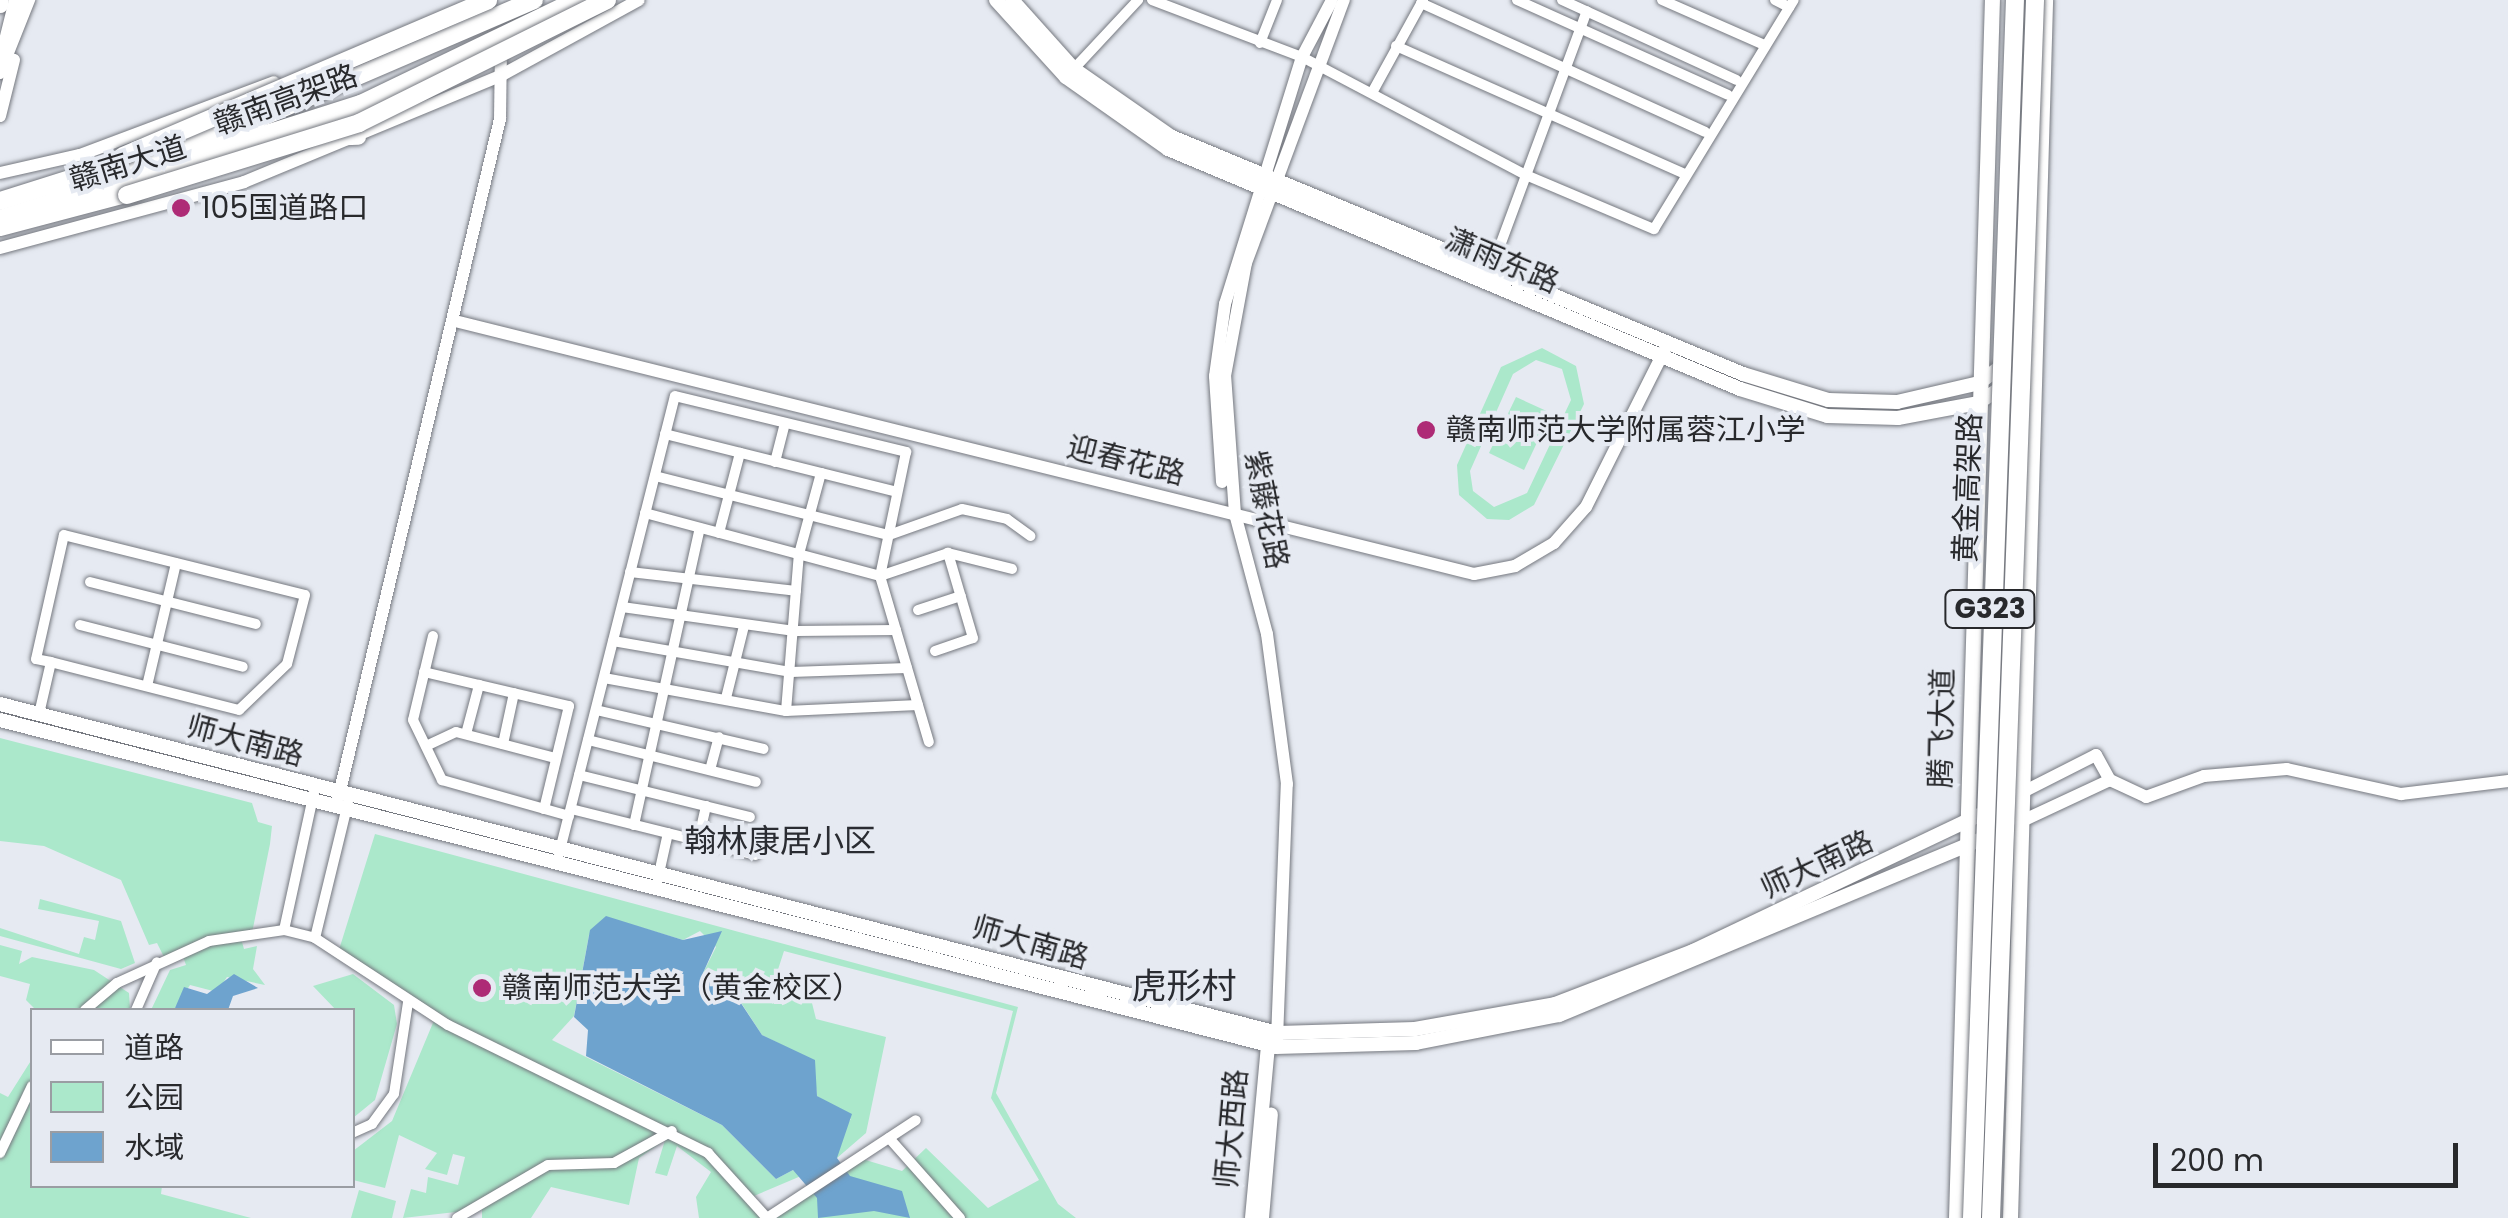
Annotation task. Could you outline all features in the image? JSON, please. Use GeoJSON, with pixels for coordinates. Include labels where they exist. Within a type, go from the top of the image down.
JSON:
{"type":"FeatureCollection","features":[{"type":"Feature","properties":{"kind":"highway"},"geometry":{"type":"LineString","coordinates":[[123,156],[488,0]]}},
{"type":"Feature","properties":{"kind":"highway","name":"赣南高架路"},"geometry":{"type":"LineString","coordinates":[[0,202],[111,174],[272,114],[534,0]]}},
{"type":"Feature","properties":{"kind":"highway","name":"赣南高架路"},"geometry":{"type":"LineString","coordinates":[[0,219],[362,104],[577,0]]}},
{"type":"Feature","properties":{"kind":"highway"},"geometry":{"type":"LineString","coordinates":[[127,195],[359,123],[607,0]]}},
{"type":"Feature","properties":{"kind":"highway","name":"黄金高架路"},"geometry":{"type":"LineString","coordinates":[[1972,1218],[2016,0]]}},
{"type":"Feature","properties":{"kind":"highway","name":"黄金高架路"},"geometry":{"type":"LineString","coordinates":[[1991,1218],[2035,0]]}},
{"type":"Feature","properties":{"kind":"main road"},"geometry":{"type":"LineString","coordinates":[[0,64],[16,0]]}},
{"type":"Feature","properties":{"kind":"main road","name":"赣南大道"},"geometry":{"type":"LineString","coordinates":[[0,192],[123,156],[288,96],[514,0]]}},
{"type":"Feature","properties":{"kind":"main road","name":"赣南大道"},"geometry":{"type":"LineString","coordinates":[[0,228],[127,195],[298,139],[501,50],[599,0]]}},
{"type":"Feature","properties":{"kind":"main road","name":"潇雨东路"},"geometry":{"type":"LineString","coordinates":[[996,0],[1070,73],[1145,136],[1667,342],[1828,400],[1898,402],[1979,382],[2034,342]]}},
{"type":"Feature","properties":{"kind":"main road","name":"潇雨东路"},"geometry":{"type":"LineString","coordinates":[[1012,0],[1070,73]]}},
{"type":"Feature","properties":{"kind":"main road","name":"腾飞大道"},"geometry":{"type":"LineString","coordinates":[[1956,1218],[1992,0]]}},
{"type":"Feature","properties":{"kind":"main road"},"geometry":{"type":"LineString","coordinates":[[2010,1218],[2045,0]]}},
{"type":"Feature","properties":{"kind":"main road"},"geometry":{"type":"LineString","coordinates":[[288,96],[327,62]]}},
{"type":"Feature","properties":{"kind":"main road"},"geometry":{"type":"LineString","coordinates":[[298,139],[358,137]]}},
{"type":"Feature","properties":{"kind":"main road","name":"潇雨东路"},"geometry":{"type":"LineString","coordinates":[[1266,181],[1662,358],[1826,416],[1898,418],[1978,403],[2034,366]]}},
{"type":"Feature","properties":{"kind":"main road","name":"师大南路"},"geometry":{"type":"LineString","coordinates":[[0,704],[313,795]]}},
{"type":"Feature","properties":{"kind":"main road","name":"师大南路"},"geometry":{"type":"LineString","coordinates":[[0,720],[313,795],[1273,1040],[1416,1043],[1559,1015],[2020,822]]}},
{"type":"Feature","properties":{"kind":"main road","name":"师大南路"},"geometry":{"type":"LineString","coordinates":[[343,803],[658,879],[1273,1040],[1415,1029],[1555,1004],[1693,951],[1967,823],[2021,793]]}},
{"type":"Feature","properties":{"kind":"main road","name":"师大西路"},"geometry":{"type":"LineString","coordinates":[[1252,1218],[1273,1040]]}},
{"type":"Feature","properties":{"kind":"main road","name":"师大西路"},"geometry":{"type":"LineString","coordinates":[[1262,1218],[1273,1040]]}},
{"type":"Feature","properties":{"kind":"street"},"geometry":{"type":"LineString","coordinates":[[0,116],[29,0]]}},
{"type":"Feature","properties":{"kind":"street"},"geometry":{"type":"LineString","coordinates":[[0,173],[80,156],[327,62],[470,0]]}},
{"type":"Feature","properties":{"kind":"street"},"geometry":{"type":"LineString","coordinates":[[0,248],[244,182],[500,76],[639,0]]}},
{"type":"Feature","properties":{"kind":"street"},"geometry":{"type":"LineString","coordinates":[[1070,73],[1138,0]]}},
{"type":"Feature","properties":{"kind":"street"},"geometry":{"type":"LineString","coordinates":[[1152,0],[1308,60],[1526,174],[1654,229],[1705,132],[1791,4],[1775,0]]}},
{"type":"Feature","properties":{"kind":"street","name":"紫藤花路"},"geometry":{"type":"LineString","coordinates":[[1273,1040],[1287,784],[1267,634],[1231,513],[1218,348],[1266,181],[1332,0]]}},
{"type":"Feature","properties":{"kind":"street","name":"紫藤花路"},"geometry":{"type":"LineString","coordinates":[[1308,60],[1344,0]]}},
{"type":"Feature","properties":{"kind":"street"},"geometry":{"type":"LineString","coordinates":[[1517,0],[1728,95]]}},
{"type":"Feature","properties":{"kind":"street"},"geometry":{"type":"LineString","coordinates":[[1562,0],[1738,80]]}},
{"type":"Feature","properties":{"kind":"street"},"geometry":{"type":"LineString","coordinates":[[1662,0],[1762,44]]}},
{"type":"Feature","properties":{"kind":"street"},"geometry":{"type":"LineString","coordinates":[[1260,43],[1276,1]]}},
{"type":"Feature","properties":{"kind":"street"},"geometry":{"type":"LineString","coordinates":[[1373,92],[1422,1],[1565,71],[1705,132]]}},
{"type":"Feature","properties":{"kind":"street"},"geometry":{"type":"LineString","coordinates":[[1492,270],[1587,11]]}},
{"type":"Feature","properties":{"kind":"street"},"geometry":{"type":"LineString","coordinates":[[1396,46],[1547,116],[1686,174]]}},
{"type":"Feature","properties":{"kind":"street"},"geometry":{"type":"LineString","coordinates":[[315,938],[500,119],[501,50]]}},
{"type":"Feature","properties":{"kind":"street"},"geometry":{"type":"LineString","coordinates":[[0,73],[16,51]]}},
{"type":"Feature","properties":{"kind":"street","name":"迎春花路"},"geometry":{"type":"LineString","coordinates":[[455,321],[1231,513],[1439,572],[1515,566],[1554,544],[1586,507],[1667,342]]}},
{"type":"Feature","properties":{"kind":"street"},"geometry":{"type":"LineString","coordinates":[[559,854],[675,396],[906,452],[880,576],[929,742]]}},
{"type":"Feature","properties":{"kind":"street"},"geometry":{"type":"LineString","coordinates":[[776,462],[786,423]]}},
{"type":"Feature","properties":{"kind":"street"},"geometry":{"type":"LineString","coordinates":[[665,434],[898,492]]}},
{"type":"Feature","properties":{"kind":"street"},"geometry":{"type":"LineString","coordinates":[[719,533],[740,453]]}},
{"type":"Feature","properties":{"kind":"street"},"geometry":{"type":"LineString","coordinates":[[786,711],[796,632],[799,554],[821,473]]}},
{"type":"Feature","properties":{"kind":"street"},"geometry":{"type":"LineString","coordinates":[[655,476],[888,535],[962,509],[1007,519],[1030,536]]}},
{"type":"Feature","properties":{"kind":"street"},"geometry":{"type":"LineString","coordinates":[[645,514],[880,576],[948,553],[1012,569]]}},
{"type":"Feature","properties":{"kind":"street"},"geometry":{"type":"LineString","coordinates":[[634,825],[700,528]]}},
{"type":"Feature","properties":{"kind":"street"},"geometry":{"type":"LineString","coordinates":[[64,536],[305,595],[287,664],[239,710],[50,662],[36,659],[64,536]]}},
{"type":"Feature","properties":{"kind":"street"},"geometry":{"type":"LineString","coordinates":[[935,651],[972,638],[948,553]]}},
{"type":"Feature","properties":{"kind":"street"},"geometry":{"type":"LineString","coordinates":[[147,686],[176,563]]}},
{"type":"Feature","properties":{"kind":"street"},"geometry":{"type":"LineString","coordinates":[[630,572],[690,582],[796,591]]}},
{"type":"Feature","properties":{"kind":"street"},"geometry":{"type":"LineString","coordinates":[[90,582],[256,624]]}},
{"type":"Feature","properties":{"kind":"street"},"geometry":{"type":"LineString","coordinates":[[918,610],[960,596]]}},
{"type":"Feature","properties":{"kind":"street"},"geometry":{"type":"LineString","coordinates":[[622,607],[796,632],[896,630]]}},
{"type":"Feature","properties":{"kind":"street"},"geometry":{"type":"LineString","coordinates":[[80,625],[243,667]]}},
{"type":"Feature","properties":{"kind":"street"},"geometry":{"type":"LineString","coordinates":[[726,698],[744,626]]}},
{"type":"Feature","properties":{"kind":"street"},"geometry":{"type":"LineString","coordinates":[[432,636],[413,720],[442,780],[544,808],[755,855]]}},
{"type":"Feature","properties":{"kind":"street"},"geometry":{"type":"LineString","coordinates":[[613,640],[792,672],[907,668]]}},
{"type":"Feature","properties":{"kind":"street"},"geometry":{"type":"LineString","coordinates":[[39,714],[50,662]]}},
{"type":"Feature","properties":{"kind":"street"},"geometry":{"type":"LineString","coordinates":[[424,672],[569,706],[544,808]]}},
{"type":"Feature","properties":{"kind":"street"},"geometry":{"type":"LineString","coordinates":[[604,678],[666,684],[786,711],[918,705]]}},
{"type":"Feature","properties":{"kind":"street"},"geometry":{"type":"LineString","coordinates":[[466,734],[479,685]]}},
{"type":"Feature","properties":{"kind":"street"},"geometry":{"type":"LineString","coordinates":[[503,744],[514,693]]}},
{"type":"Feature","properties":{"kind":"street"},"geometry":{"type":"LineString","coordinates":[[596,710],[764,748]]}},
{"type":"Feature","properties":{"kind":"street"},"geometry":{"type":"LineString","coordinates":[[426,746],[466,734],[555,758]]}},
{"type":"Feature","properties":{"kind":"street"},"geometry":{"type":"LineString","coordinates":[[710,770],[718,737]]}},
{"type":"Feature","properties":{"kind":"street"},"geometry":{"type":"LineString","coordinates":[[588,740],[756,782]]}},
{"type":"Feature","properties":{"kind":"street"},"geometry":{"type":"LineString","coordinates":[[2021,793],[2096,755],[2110,780],[2146,797],[2204,776],[2287,769],[2401,794],[2508,781]]}},
{"type":"Feature","properties":{"kind":"street"},"geometry":{"type":"LineString","coordinates":[[579,775],[750,817]]}},
{"type":"Feature","properties":{"kind":"street"},"geometry":{"type":"LineString","coordinates":[[2020,822],[2110,780]]}},
{"type":"Feature","properties":{"kind":"street"},"geometry":{"type":"LineString","coordinates":[[284,930],[313,795]]}},
{"type":"Feature","properties":{"kind":"street"},"geometry":{"type":"LineString","coordinates":[[698,841],[706,806]]}},
{"type":"Feature","properties":{"kind":"street"},"geometry":{"type":"LineString","coordinates":[[658,879],[668,833]]}},
{"type":"Feature","properties":{"kind":"street"},"geometry":{"type":"LineString","coordinates":[[87,1008],[157,962],[209,941],[284,930],[315,938],[408,1002],[708,1152],[767,1218],[916,1120]]}},
{"type":"Feature","properties":{"kind":"street"},"geometry":{"type":"LineString","coordinates":[[137,1008],[157,962]]}},
{"type":"Feature","properties":{"kind":"street"},"geometry":{"type":"LineString","coordinates":[[355,1132],[372,1124],[394,1094],[408,1002]]}},
{"type":"Feature","properties":{"kind":"street"},"geometry":{"type":"LineString","coordinates":[[0,1152],[30,1090]]}},
{"type":"Feature","properties":{"kind":"street"},"geometry":{"type":"LineString","coordinates":[[457,1218],[548,1165],[614,1162],[672,1132]]}},
{"type":"Feature","properties":{"kind":"street"},"geometry":{"type":"LineString","coordinates":[[888,1138],[960,1218]]}},
{"type":"Feature","properties":{"kind":"green space"},"geometry":{"type":"Polygon","coordinates":[[[1542,348],[1576,366],[1584,404],[1534,505],[1509,520],[1487,519],[1459,495],[1457,465],[1501,367],[1542,348]],[[1536,360],[1513,374],[1470,471],[1473,491],[1494,507],[1527,493],[1571,400],[1562,369],[1536,360]]]}},
{"type":"Feature","properties":{"kind":"green space"},"geometry":{"type":"Polygon","coordinates":[[[1516,397],[1551,413],[1524,470],[1489,453],[1516,397]]]}},
{"type":"Feature","properties":{"kind":"green space"},"geometry":{"type":"Polygon","coordinates":[[[0,738],[252,803],[258,822],[272,826],[252,933],[240,935],[244,949],[257,946],[253,969],[265,985],[227,977],[217,992],[190,985],[175,1008],[152,1008],[170,970],[186,965],[181,951],[164,957],[157,943],[149,945],[121,880],[44,846],[0,841],[0,738]]]}},
{"type":"Feature","properties":{"kind":"green space"},"geometry":{"type":"Polygon","coordinates":[[[375,834],[1018,1007],[996,1093],[1058,1204],[1076,1218],[699,1218],[696,1197],[711,1172],[677,1146],[667,1176],[655,1173],[665,1140],[639,1158],[629,1205],[551,1187],[531,1218],[482,1218],[482,1209],[403,1218],[411,1189],[426,1193],[428,1177],[458,1185],[465,1157],[453,1154],[447,1175],[425,1169],[437,1153],[399,1135],[385,1188],[355,1180],[355,1149],[392,1121],[435,1018],[338,953],[375,834]],[[606,917],[589,935],[574,1016],[552,1040],[722,1125],[776,1179],[793,1170],[801,1176],[754,1196],[767,1217],[859,1158],[902,1171],[926,1148],[988,1208],[1039,1180],[991,1098],[1013,1011],[784,951],[772,988],[811,999],[816,1019],[886,1037],[866,1133],[837,1158],[837,1137],[851,1119],[817,1096],[813,1061],[762,1035],[729,984],[703,973],[716,947],[700,931],[683,940],[606,917]]]}},
{"type":"Feature","properties":{"kind":"green space"},"geometry":{"type":"Polygon","coordinates":[[[40,899],[121,921],[135,963],[121,969],[0,936],[0,928],[79,954],[84,937],[95,940],[99,921],[38,909],[40,899]]]}},
{"type":"Feature","properties":{"kind":"green space"},"geometry":{"type":"Polygon","coordinates":[[[0,945],[22,951],[19,964],[32,957],[94,970],[129,993],[130,1008],[34,1008],[26,1000],[30,984],[0,976],[0,945]]]}},
{"type":"Feature","properties":{"kind":"green space"},"geometry":{"type":"Polygon","coordinates":[[[353,974],[394,1005],[397,1024],[375,1100],[355,1116],[355,1008],[334,1008],[313,986],[353,974]]]}},
{"type":"Feature","properties":{"kind":"green space"},"geometry":{"type":"Polygon","coordinates":[[[30,1062],[30,1188],[162,1188],[161,1194],[251,1218],[0,1218],[0,1093],[8,1097],[30,1062]]]}},
{"type":"Feature","properties":{"kind":"green space"},"geometry":{"type":"Polygon","coordinates":[[[359,1190],[396,1201],[392,1218],[351,1218],[359,1190]]]}},
{"type":"Feature","properties":{"kind":"water"},"geometry":{"type":"Polygon","coordinates":[[[606,916],[683,940],[722,931],[703,973],[723,976],[762,1035],[815,1060],[817,1096],[852,1114],[837,1158],[850,1176],[902,1191],[910,1218],[874,1211],[818,1218],[817,1198],[793,1170],[776,1179],[722,1125],[586,1056],[588,1030],[574,1017],[590,930],[606,916]]]}},
{"type":"Feature","properties":{"kind":"water"},"geometry":{"type":"Polygon","coordinates":[[[234,974],[258,988],[233,996],[229,1008],[175,1008],[184,987],[207,994],[234,974]]]}},
{"type":"Feature","properties":{"kind":"place","name":"105国道路口"},"geometry":{"type":"Point","coordinates":[181,208]}},
{"type":"Feature","properties":{"kind":"place","name":"赣南师范大学附属蓉江小学"},"geometry":{"type":"Point","coordinates":[1426,430]}},
{"type":"Feature","properties":{"kind":"place","name":"赣南师范大学（黄金校区）"},"geometry":{"type":"Point","coordinates":[482,988]}},
{"type":"Feature","properties":{"kind":"district","name":"翰林康居小区"},"geometry":{"type":"Point","coordinates":[780,841]}},
{"type":"Feature","properties":{"kind":"district","name":"虎形村"},"geometry":{"type":"Point","coordinates":[1184,986]}}]}
